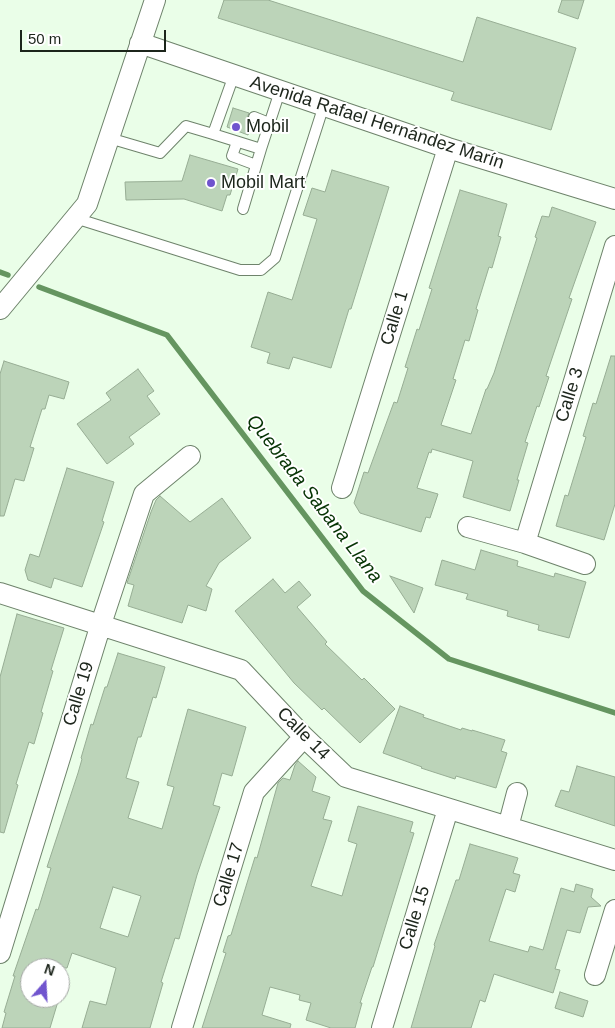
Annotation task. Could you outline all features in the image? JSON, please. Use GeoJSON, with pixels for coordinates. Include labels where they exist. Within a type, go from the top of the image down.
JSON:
{"type":"FeatureCollection","features":[{"type":"Feature","properties":{"kind":"street"},"geometry":{"type":"LineString","coordinates":[[0,309],[87,204],[156,0]]}},
{"type":"Feature","properties":{"kind":"street","name":"Avenida Rafael Hernández Marín"},"geometry":{"type":"LineString","coordinates":[[140,43],[448,148],[615,199]]}},
{"type":"Feature","properties":{"kind":"street","name":"Calle 1"},"geometry":{"type":"LineString","coordinates":[[342,488],[448,148]]}},
{"type":"Feature","properties":{"kind":"street","name":"Calle 3"},"geometry":{"type":"LineString","coordinates":[[525,543],[615,246]]}},
{"type":"Feature","properties":{"kind":"street","name":"Calle 19"},"geometry":{"type":"LineString","coordinates":[[0,953],[101,624],[144,494],[190,456]]}},
{"type":"Feature","properties":{"kind":"street"},"geometry":{"type":"LineString","coordinates":[[468,527],[525,543],[585,564]]}},
{"type":"Feature","properties":{"kind":"street","name":"Calle 14"},"geometry":{"type":"LineString","coordinates":[[0,593],[241,670],[304,737],[346,777],[615,860]]}},
{"type":"Feature","properties":{"kind":"street","name":"Calle 17"},"geometry":{"type":"LineString","coordinates":[[182,1028],[254,792],[304,737]]}},
{"type":"Feature","properties":{"kind":"street"},"geometry":{"type":"LineString","coordinates":[[508,827],[517,793]]}},
{"type":"Feature","properties":{"kind":"street","name":"Calle 15"},"geometry":{"type":"LineString","coordinates":[[382,1028],[448,808]]}},
{"type":"Feature","properties":{"kind":"street"},"geometry":{"type":"LineString","coordinates":[[595,975],[615,910]]}},
{"type":"Feature","properties":{"kind":"lane"},"geometry":{"type":"LineString","coordinates":[[213,134],[228,109],[234,75]]}},
{"type":"Feature","properties":{"kind":"lane"},"geometry":{"type":"LineString","coordinates":[[242,209],[280,91]]}},
{"type":"Feature","properties":{"kind":"lane"},"geometry":{"type":"LineString","coordinates":[[76,218],[240,270],[261,270],[275,258],[324,105]]}},
{"type":"Feature","properties":{"kind":"lane"},"geometry":{"type":"LineString","coordinates":[[254,117],[269,123]]}},
{"type":"Feature","properties":{"kind":"lane"},"geometry":{"type":"LineString","coordinates":[[109,138],[160,153],[186,126],[261,149]]}},
{"type":"Feature","properties":{"kind":"lane"},"geometry":{"type":"LineString","coordinates":[[237,142],[232,156],[256,164]]}},
{"type":"Feature","properties":{"kind":"building"},"geometry":{"type":"Polygon","coordinates":[[[224,0],[268,0],[463,62],[477,17],[576,48],[551,130],[451,100],[454,92],[218,18],[224,0]]]}},
{"type":"Feature","properties":{"kind":"building"},"geometry":{"type":"Polygon","coordinates":[[[562,0],[584,0],[578,19],[558,12],[562,0]]]}},
{"type":"Feature","properties":{"kind":"building"},"geometry":{"type":"Polygon","coordinates":[[[233,108],[249,113],[247,118],[252,124],[248,135],[227,127],[233,108]]]}},
{"type":"Feature","properties":{"kind":"building","name":"Mobil Mart"},"geometry":{"type":"Polygon","coordinates":[[[190,155],[238,169],[230,195],[227,195],[222,211],[184,199],[126,200],[125,182],[182,181],[190,155]]]}},
{"type":"Feature","properties":{"kind":"building"},"geometry":{"type":"Polygon","coordinates":[[[332,170],[389,187],[351,309],[349,309],[331,368],[293,357],[289,369],[267,363],[270,353],[251,347],[268,292],[292,300],[317,219],[303,215],[312,188],[325,192],[332,170]]]}},
{"type":"Feature","properties":{"kind":"building"},"geometry":{"type":"Polygon","coordinates":[[[460,190],[507,204],[498,236],[501,237],[492,268],[489,267],[476,309],[478,310],[469,341],[465,340],[453,379],[456,380],[441,425],[471,434],[486,389],[494,373],[537,238],[535,237],[542,216],[549,217],[552,207],[596,222],[569,298],[572,299],[546,376],[549,377],[525,442],[528,443],[510,511],[463,497],[473,461],[432,449],[431,453],[429,452],[417,488],[438,494],[430,518],[426,517],[421,532],[360,513],[354,503],[364,472],[368,473],[394,402],[397,403],[408,368],[405,367],[432,289],[429,288],[460,190]]]}},
{"type":"Feature","properties":{"kind":"building"},"geometry":{"type":"Polygon","coordinates":[[[611,356],[615,356],[615,504],[604,540],[556,526],[565,495],[568,496],[586,437],[583,436],[593,403],[596,404],[611,356]]]}},
{"type":"Feature","properties":{"kind":"building"},"geometry":{"type":"Polygon","coordinates":[[[4,361],[69,382],[64,399],[49,395],[45,409],[42,409],[30,447],[34,448],[24,481],[15,479],[4,516],[0,516],[0,374],[4,361]]]}},
{"type":"Feature","properties":{"kind":"building"},"geometry":{"type":"Polygon","coordinates":[[[138,369],[154,391],[147,396],[160,414],[129,437],[134,444],[107,464],[77,424],[111,400],[106,393],[138,369]]]}},
{"type":"Feature","properties":{"kind":"building"},"geometry":{"type":"Polygon","coordinates":[[[67,468],[114,482],[102,521],[104,522],[82,587],[54,578],[51,588],[28,580],[25,570],[30,554],[39,557],[67,468]]]}},
{"type":"Feature","properties":{"kind":"building"},"geometry":{"type":"Polygon","coordinates":[[[160,496],[190,522],[222,498],[251,538],[219,563],[206,586],[212,589],[206,611],[188,605],[182,623],[128,606],[134,585],[127,583],[151,512],[156,500],[160,496]]]}},
{"type":"Feature","properties":{"kind":"building"},"geometry":{"type":"Polygon","coordinates":[[[481,550],[518,561],[517,566],[554,577],[555,573],[586,582],[569,638],[538,630],[539,625],[507,616],[508,611],[466,599],[468,594],[435,585],[442,560],[475,570],[481,550]]]}},
{"type":"Feature","properties":{"kind":"building"},"geometry":{"type":"Polygon","coordinates":[[[390,576],[423,588],[414,613],[390,576]]]}},
{"type":"Feature","properties":{"kind":"building"},"geometry":{"type":"Polygon","coordinates":[[[273,579],[285,593],[299,581],[311,595],[297,607],[327,642],[325,644],[362,680],[364,678],[395,709],[360,743],[324,708],[322,710],[294,683],[235,611],[273,579]]]}},
{"type":"Feature","properties":{"kind":"building"},"geometry":{"type":"Polygon","coordinates":[[[17,614],[64,628],[51,670],[53,671],[34,744],[29,742],[4,833],[0,832],[0,677],[17,614]]]}},
{"type":"Feature","properties":{"kind":"building"},"geometry":{"type":"Polygon","coordinates":[[[118,653],[165,667],[156,698],[153,697],[141,737],[138,737],[126,778],[139,782],[128,818],[162,829],[174,787],[167,785],[188,709],[246,727],[232,776],[222,773],[213,805],[220,807],[197,875],[179,939],[175,938],[161,982],[163,983],[150,1028],[82,1028],[90,1001],[106,1005],[116,968],[72,953],[70,959],[20,958],[20,1008],[56,1008],[50,1028],[2,1028],[6,1013],[4,1012],[15,976],[13,976],[36,909],[38,910],[51,868],[47,867],[78,773],[91,724],[93,725],[105,687],[107,687],[118,653]],[[113,887],[100,928],[128,937],[141,896],[113,887]]]}},
{"type":"Feature","properties":{"kind":"building"},"geometry":{"type":"Polygon","coordinates":[[[400,706],[424,715],[423,717],[461,730],[462,728],[472,730],[505,740],[501,751],[507,753],[496,788],[456,776],[455,779],[383,753],[400,706]]]}},
{"type":"Feature","properties":{"kind":"building"},"geometry":{"type":"Polygon","coordinates":[[[298,761],[316,777],[312,791],[330,797],[323,819],[332,821],[311,886],[342,896],[357,844],[348,841],[358,806],[413,822],[410,832],[414,833],[360,1003],[362,1003],[355,1028],[331,1028],[306,1020],[311,1003],[299,1000],[300,995],[270,987],[262,1015],[291,1024],[290,1028],[202,1028],[226,953],[223,952],[228,936],[231,935],[255,857],[257,858],[278,783],[283,778],[290,780],[298,761]]]}},
{"type":"Feature","properties":{"kind":"building"},"geometry":{"type":"Polygon","coordinates":[[[577,766],[615,777],[615,826],[555,806],[561,790],[569,792],[577,766]]]}},
{"type":"Feature","properties":{"kind":"building"},"geometry":{"type":"Polygon","coordinates":[[[470,844],[518,858],[513,873],[520,875],[515,892],[506,889],[489,941],[528,952],[530,946],[543,950],[561,888],[574,892],[576,884],[593,889],[591,897],[601,906],[588,907],[580,933],[567,930],[555,969],[560,970],[553,993],[494,974],[485,1002],[480,1000],[471,1028],[411,1028],[434,945],[456,880],[459,880],[470,844]]]}},
{"type":"Feature","properties":{"kind":"building"},"geometry":{"type":"Polygon","coordinates":[[[560,992],[588,1001],[583,1017],[555,1008],[560,992]]]}},
{"type":"Feature","properties":{"kind":"waterway","name":"Quebrada Sabana Llana"},"geometry":{"type":"LineString","coordinates":[[0,272],[8,275]]}},
{"type":"Feature","properties":{"kind":"waterway","name":"Quebrada Sabana Llana"},"geometry":{"type":"LineString","coordinates":[[39,287],[167,335],[363,591],[449,659],[615,713]]}},
{"type":"Feature","properties":{"kind":"place","name":"Mobil"},"geometry":{"type":"Point","coordinates":[236,127]}},
{"type":"Feature","properties":{"kind":"place","name":"Mobil Mart"},"geometry":{"type":"Point","coordinates":[211,183]}}]}
